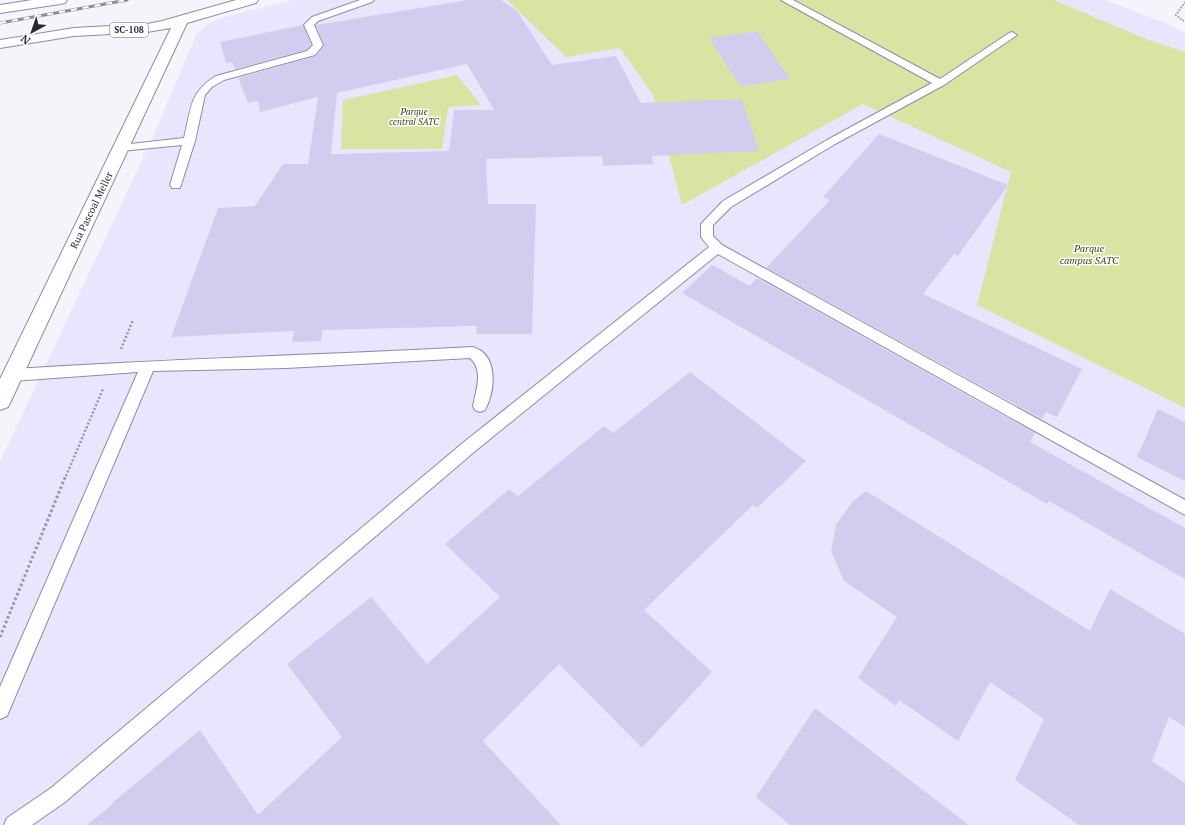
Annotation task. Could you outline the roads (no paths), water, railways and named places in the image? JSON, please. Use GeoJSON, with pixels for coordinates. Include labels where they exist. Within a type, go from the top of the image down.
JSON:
{"type":"FeatureCollection","features":[{"type":"Feature","properties":{"kind":"main road"},"geometry":{"type":"LineString","coordinates":[[0,9],[60,0]]}},
{"type":"Feature","properties":{"kind":"main road","name":"SC-108"},"geometry":{"type":"LineString","coordinates":[[0,44],[74,32],[147,28],[164,25],[251,0]]}},
{"type":"Feature","properties":{"kind":"main road","name":"Rua Pascoal Meller"},"geometry":{"type":"LineString","coordinates":[[0,401],[182,19]]}},
{"type":"Feature","properties":{"kind":"lane"},"geometry":{"type":"LineString","coordinates":[[176,185],[189,141],[200,94],[208,85],[220,78],[312,54],[318,45],[310,25],[315,19],[369,0]]}},
{"type":"Feature","properties":{"kind":"lane"},"geometry":{"type":"LineString","coordinates":[[786,0],[940,83]]}},
{"type":"Feature","properties":{"kind":"lane"},"geometry":{"type":"LineString","coordinates":[[1012,35],[940,83],[831,142],[727,204],[706,224],[707,237],[718,248],[1185,508]]}},
{"type":"Feature","properties":{"kind":"lane"},"geometry":{"type":"LineString","coordinates":[[121,148],[189,141]]}},
{"type":"Feature","properties":{"kind":"lane"},"geometry":{"type":"LineString","coordinates":[[14,825],[58,795],[469,447],[718,248]]}},
{"type":"Feature","properties":{"kind":"lane"},"geometry":{"type":"LineString","coordinates":[[12,375],[148,366],[286,362],[473,352],[481,357],[487,368],[480,406]]}},
{"type":"Feature","properties":{"kind":"lane"},"geometry":{"type":"LineString","coordinates":[[0,709],[148,366]]}},
{"type":"Feature","properties":{"kind":"railway"},"geometry":{"type":"LineString","coordinates":[[0,23],[127,0]]}},
{"type":"Feature","properties":{"kind":"park label","name":"Parque central SATC"},"geometry":{"type":"Point","coordinates":[414,118]}},
{"type":"Feature","properties":{"kind":"park label","name":"Parque campus SATC"},"geometry":{"type":"Point","coordinates":[1089,254]}}]}
